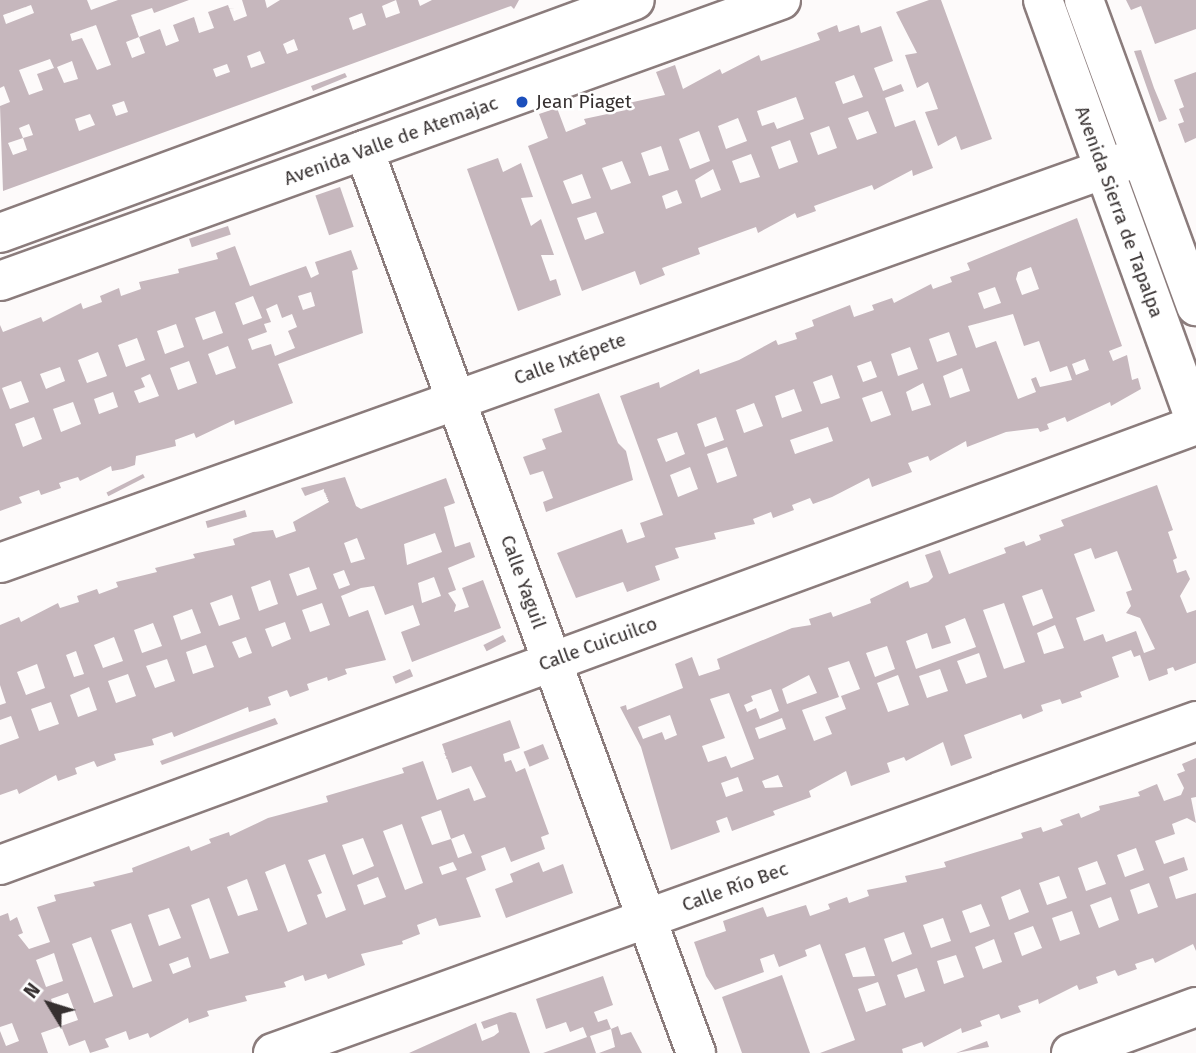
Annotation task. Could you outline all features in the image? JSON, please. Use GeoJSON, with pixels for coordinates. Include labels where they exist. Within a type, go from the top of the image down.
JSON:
{"type":"FeatureCollection","features":[{"type":"Feature","properties":{"kind":"street"},"geometry":{"type":"LineString","coordinates":[[540,35],[560,0]]}},
{"type":"Feature","properties":{"kind":"street"},"geometry":{"type":"LineString","coordinates":[[0,233],[635,0]]}},
{"type":"Feature","properties":{"kind":"street","name":"Avenida Valle de Atemajac"},"geometry":{"type":"LineString","coordinates":[[0,281],[781,0]]}},
{"type":"Feature","properties":{"kind":"street","name":"Avenida Sierra de Tapalpa"},"geometry":{"type":"LineString","coordinates":[[1043,0],[1196,424]]}},
{"type":"Feature","properties":{"kind":"street","name":"Avenida Sierra de Tapalpa"},"geometry":{"type":"LineString","coordinates":[[1084,0],[1196,306]]}},
{"type":"Feature","properties":{"kind":"street","name":"Calle Yaguil"},"geometry":{"type":"LineString","coordinates":[[364,150],[696,1053]]}},
{"type":"Feature","properties":{"kind":"street","name":"Calle Ixtépete"},"geometry":{"type":"LineString","coordinates":[[0,563],[1141,156]]}},
{"type":"Feature","properties":{"kind":"street","name":"Calle Cuicuilco"},"geometry":{"type":"LineString","coordinates":[[0,865],[1196,424]]}},
{"type":"Feature","properties":{"kind":"street","name":"Calle Río Bec"},"geometry":{"type":"LineString","coordinates":[[273,1053],[1196,722]]}},
{"type":"Feature","properties":{"kind":"street"},"geometry":{"type":"LineString","coordinates":[[1071,1053],[1196,1007]]}},
{"type":"Feature","properties":{"kind":"building"},"geometry":{"type":"Polygon","coordinates":[[[0,0],[87,0],[91,10],[118,0],[189,0],[154,13],[152,8],[131,15],[139,37],[160,29],[166,46],[179,41],[173,25],[194,17],[199,33],[214,28],[208,12],[228,5],[234,21],[247,16],[242,0],[265,0],[267,8],[280,0],[396,0],[418,0],[420,6],[432,0],[519,0],[514,9],[511,6],[3,191],[0,106],[10,102],[4,86],[0,88],[0,0]],[[396,0],[382,6],[386,18],[400,13],[396,0]],[[31,5],[3,15],[6,24],[34,13],[31,5]],[[362,13],[349,18],[353,30],[366,25],[362,13]],[[96,25],[70,34],[72,41],[82,38],[97,70],[111,65],[96,25]],[[139,37],[126,42],[132,58],[145,53],[139,37]],[[294,39],[283,44],[287,54],[298,50],[294,39]],[[260,51],[247,56],[251,68],[265,63],[260,51]],[[50,59],[19,70],[29,95],[43,90],[37,74],[54,68],[50,59]],[[72,61],[57,67],[64,83],[78,79],[72,61]],[[227,64],[213,69],[216,77],[230,72],[227,64]],[[124,101],[112,105],[116,116],[128,112],[124,101]],[[90,114],[75,119],[79,131],[95,125],[90,114]],[[29,124],[19,128],[23,138],[33,135],[29,124]],[[23,138],[8,143],[13,155],[27,150],[23,138]]]}},
{"type":"Feature","properties":{"kind":"building"},"geometry":{"type":"Polygon","coordinates":[[[929,0],[941,0],[992,139],[961,150],[956,136],[938,146],[925,112],[938,109],[928,82],[917,88],[905,55],[917,53],[896,12],[929,0]]]}},
{"type":"Feature","properties":{"kind":"building"},"geometry":{"type":"Polygon","coordinates":[[[1126,0],[1196,0],[1196,29],[1155,44],[1141,6],[1131,10],[1126,0]]]}},
{"type":"Feature","properties":{"kind":"building"},"geometry":{"type":"Polygon","coordinates":[[[837,25],[839,32],[859,25],[861,33],[881,26],[893,61],[874,68],[883,91],[901,84],[904,91],[885,98],[895,127],[915,120],[933,168],[913,176],[912,170],[874,190],[872,185],[814,206],[816,211],[797,218],[795,213],[758,233],[756,227],[698,248],[700,254],[662,268],[665,275],[640,285],[635,271],[582,291],[528,146],[548,138],[539,114],[557,108],[566,132],[586,124],[584,119],[626,110],[624,104],[665,95],[656,72],[675,65],[683,89],[720,69],[722,74],[759,55],[761,61],[820,40],[817,33],[837,25]],[[854,75],[835,82],[843,104],[863,97],[854,75]],[[796,97],[757,111],[762,126],[774,122],[777,129],[804,119],[796,97]],[[868,111],[848,118],[857,140],[877,133],[868,111]],[[738,118],[718,126],[726,149],[747,141],[738,118]],[[829,126],[810,133],[818,155],[837,148],[829,126]],[[699,131],[679,139],[690,169],[710,161],[699,131]],[[790,140],[771,147],[779,169],[798,162],[790,140]],[[661,146],[641,153],[649,176],[669,170],[661,146]],[[751,154],[732,161],[740,183],[760,177],[751,154]],[[622,161],[602,168],[611,190],[631,183],[622,161]],[[713,169],[695,180],[701,198],[721,190],[713,169]],[[582,174],[563,181],[572,204],[591,198],[582,174]],[[677,190],[662,196],[666,209],[682,203],[677,190]],[[596,212],[577,218],[585,240],[604,233],[596,212]]]}},
{"type":"Feature","properties":{"kind":"building"},"geometry":{"type":"Polygon","coordinates":[[[1141,50],[1167,119],[1159,122],[1134,51],[1141,50]]]}},
{"type":"Feature","properties":{"kind":"building"},"geometry":{"type":"Polygon","coordinates":[[[1196,72],[1196,138],[1185,143],[1178,124],[1184,122],[1179,109],[1184,107],[1174,80],[1196,72]]]}},
{"type":"Feature","properties":{"kind":"building"},"geometry":{"type":"Polygon","coordinates":[[[345,73],[347,77],[313,91],[311,86],[345,73]]]}},
{"type":"Feature","properties":{"kind":"building"},"geometry":{"type":"Polygon","coordinates":[[[498,158],[503,172],[521,163],[533,197],[521,198],[531,226],[541,219],[554,255],[541,255],[550,281],[556,279],[561,295],[518,311],[467,169],[498,158]]]}},
{"type":"Feature","properties":{"kind":"building"},"geometry":{"type":"Polygon","coordinates":[[[340,187],[354,227],[329,235],[315,195],[340,187]]]}},
{"type":"Feature","properties":{"kind":"building"},"geometry":{"type":"Polygon","coordinates":[[[1077,218],[1122,346],[1109,351],[1113,361],[1127,355],[1132,380],[1138,378],[1141,389],[1111,406],[1110,402],[1067,422],[1065,417],[1047,424],[1049,429],[1040,432],[1038,428],[1006,432],[967,447],[966,441],[930,461],[928,456],[908,463],[912,472],[872,487],[869,478],[813,504],[810,498],[792,505],[794,510],[773,518],[771,512],[753,519],[755,524],[714,533],[716,539],[675,548],[679,558],[655,566],[660,580],[627,592],[623,582],[576,598],[557,553],[622,529],[627,543],[645,537],[640,523],[663,515],[620,396],[659,382],[660,388],[699,369],[700,374],[739,360],[776,340],[778,345],[797,339],[795,333],[814,326],[812,320],[850,305],[854,317],[874,310],[872,305],[892,298],[894,303],[931,284],[933,289],[952,282],[950,277],[970,270],[967,263],[1077,218]],[[1031,267],[1018,272],[1016,279],[1022,295],[1039,289],[1031,267]],[[995,287],[978,293],[984,309],[1001,303],[995,287]],[[1013,314],[968,326],[976,348],[996,341],[1018,399],[1036,392],[1031,379],[1036,377],[1040,387],[1072,380],[1067,366],[1050,372],[1039,341],[1024,346],[1013,314]],[[949,332],[929,339],[937,362],[957,355],[949,332]],[[910,347],[891,354],[898,376],[918,369],[910,347]],[[1085,359],[1072,364],[1076,375],[1089,370],[1085,359]],[[871,361],[857,366],[863,382],[877,377],[871,361]],[[962,368],[943,376],[950,398],[970,391],[962,368]],[[832,375],[813,382],[821,404],[840,398],[832,375]],[[923,383],[906,392],[912,411],[931,405],[923,383]],[[794,389],[775,396],[782,418],[802,411],[794,389]],[[882,391],[862,398],[871,422],[891,415],[882,391]],[[754,403],[736,410],[744,433],[763,426],[754,403]],[[716,417],[697,424],[705,447],[724,440],[716,417]],[[828,427],[790,440],[795,454],[833,441],[828,427]],[[677,432],[657,439],[666,462],[685,454],[677,432]],[[727,447],[707,454],[717,483],[737,476],[727,447]],[[690,467],[670,475],[678,497],[698,489],[690,467]]]}},
{"type":"Feature","properties":{"kind":"building"},"geometry":{"type":"Polygon","coordinates":[[[228,226],[231,235],[192,247],[189,239],[228,226]]]}},
{"type":"Feature","properties":{"kind":"building"},"geometry":{"type":"Polygon","coordinates":[[[235,246],[250,286],[306,266],[311,278],[319,274],[315,262],[351,250],[358,269],[352,271],[363,333],[278,364],[293,403],[235,425],[234,420],[196,438],[194,433],[175,440],[176,446],[136,456],[135,465],[112,471],[111,466],[80,481],[78,477],[59,483],[61,488],[41,495],[39,490],[19,497],[22,503],[0,511],[0,325],[3,332],[41,317],[43,322],[81,303],[83,309],[102,302],[100,296],[119,288],[121,296],[141,289],[139,282],[179,273],[178,269],[218,259],[216,253],[235,246]],[[311,292],[298,296],[303,310],[315,306],[311,292]],[[253,296],[235,303],[243,325],[262,318],[253,296]],[[277,304],[266,309],[271,322],[264,324],[267,332],[248,339],[252,350],[271,344],[275,356],[295,348],[288,331],[297,327],[292,314],[282,318],[277,304]],[[215,311],[195,318],[203,340],[223,333],[215,311]],[[176,324],[157,331],[165,354],[184,347],[176,324]],[[137,338],[118,345],[126,367],[145,360],[137,338]],[[228,346],[208,354],[216,375],[236,368],[228,346]],[[98,352],[78,360],[87,383],[107,376],[98,352]],[[189,361],[170,368],[178,390],[197,383],[189,361]],[[60,367],[40,374],[46,389],[65,381],[60,367]],[[150,374],[141,378],[145,387],[134,391],[139,403],[159,396],[150,374]],[[21,381],[2,388],[10,409],[29,402],[21,381]],[[113,392],[94,399],[99,414],[118,407],[113,392]],[[73,402],[53,409],[61,432],[81,424],[73,402]],[[34,417],[15,424],[23,447],[42,439],[34,417]]]}},
{"type":"Feature","properties":{"kind":"building"},"geometry":{"type":"Polygon","coordinates":[[[599,393],[618,443],[626,451],[633,480],[546,512],[543,502],[553,498],[543,471],[530,475],[523,457],[546,449],[542,439],[562,432],[554,409],[599,393]]]}},
{"type":"Feature","properties":{"kind":"building"},"geometry":{"type":"Polygon","coordinates":[[[143,474],[145,478],[108,496],[106,493],[143,474]]]}},
{"type":"Feature","properties":{"kind":"building"},"geometry":{"type":"Polygon","coordinates":[[[345,477],[356,506],[361,509],[446,478],[455,503],[444,507],[455,547],[470,542],[475,557],[448,568],[456,590],[448,593],[456,605],[454,612],[469,607],[462,588],[483,580],[501,628],[412,662],[401,632],[420,625],[413,605],[385,615],[374,586],[361,588],[341,596],[349,617],[368,610],[386,660],[345,669],[347,674],[328,681],[327,677],[307,684],[309,690],[290,697],[287,690],[268,697],[271,705],[249,712],[248,707],[174,737],[172,732],[152,739],[154,745],[114,754],[116,760],[97,767],[94,761],[75,768],[77,774],[58,781],[56,775],[19,794],[17,789],[0,795],[0,745],[19,738],[11,716],[0,720],[0,705],[6,703],[0,685],[0,625],[19,617],[21,622],[58,603],[60,608],[79,602],[77,596],[97,589],[99,594],[118,587],[116,582],[157,572],[155,568],[195,558],[193,554],[235,545],[233,539],[253,532],[273,530],[276,538],[296,531],[293,522],[329,502],[324,489],[305,496],[301,488],[345,477]],[[435,533],[404,544],[407,565],[442,552],[435,533]],[[357,538],[344,543],[351,563],[365,559],[357,538]],[[309,567],[289,574],[297,596],[317,589],[309,567]],[[344,570],[333,574],[339,589],[350,585],[344,570]],[[434,577],[418,583],[422,603],[441,596],[434,577]],[[270,580],[251,587],[259,611],[278,604],[270,580]],[[232,595],[210,603],[219,626],[240,619],[232,595]],[[322,603],[302,610],[310,632],[330,625],[322,603]],[[192,609],[173,616],[181,640],[201,633],[192,609]],[[285,622],[265,629],[272,647],[291,639],[285,622]],[[153,623],[134,630],[142,653],[162,646],[153,623]],[[114,637],[94,645],[103,668],[123,661],[114,637]],[[246,637],[232,642],[239,658],[252,653],[246,637]],[[206,645],[186,652],[193,674],[214,667],[206,645]],[[76,651],[66,655],[74,677],[84,674],[76,651]],[[167,659],[146,666],[155,688],[175,681],[167,659]],[[37,664],[17,672],[26,695],[45,688],[37,664]],[[128,674],[108,681],[116,703],[136,696],[128,674]],[[89,687],[70,695],[78,717],[97,710],[89,687]],[[51,702],[31,709],[39,731],[59,724],[51,702]]]}},
{"type":"Feature","properties":{"kind":"building"},"geometry":{"type":"Polygon","coordinates":[[[1157,485],[1173,530],[1168,532],[1177,558],[1173,560],[1177,573],[1186,570],[1190,579],[1180,596],[1187,613],[1196,610],[1196,663],[1175,671],[1173,667],[1167,669],[1168,674],[1149,681],[1140,655],[1134,657],[1131,650],[1112,657],[1119,677],[1080,692],[1082,697],[1062,704],[1060,699],[1041,705],[1043,711],[1023,719],[1021,714],[964,735],[972,758],[951,766],[943,742],[906,761],[904,757],[887,763],[890,772],[851,786],[846,771],[809,791],[811,797],[773,811],[775,815],[732,831],[727,817],[716,821],[720,832],[671,850],[641,747],[620,707],[626,705],[627,710],[683,688],[675,664],[692,657],[699,676],[720,669],[717,659],[792,628],[811,625],[809,619],[831,612],[833,617],[871,603],[870,599],[908,581],[910,588],[928,582],[933,577],[925,555],[940,550],[949,574],[1006,553],[1004,548],[1024,541],[1026,546],[1041,540],[1039,535],[1064,526],[1061,520],[1157,485]],[[1091,548],[1074,554],[1095,611],[1076,618],[1084,641],[1103,634],[1106,642],[1136,631],[1144,653],[1155,649],[1140,618],[1126,613],[1131,606],[1126,592],[1132,590],[1117,551],[1095,559],[1091,548]],[[1042,589],[1022,596],[1033,626],[1053,618],[1042,589]],[[1004,603],[983,610],[1004,669],[1025,662],[1004,603]],[[965,618],[945,626],[951,643],[932,649],[927,633],[906,641],[916,669],[976,647],[965,618]],[[1055,625],[1037,633],[1044,654],[1064,648],[1055,625]],[[887,646],[866,653],[875,677],[895,669],[887,646]],[[979,653],[957,661],[966,684],[987,677],[979,653]],[[849,661],[828,668],[839,697],[802,710],[814,741],[832,734],[825,717],[846,709],[841,696],[860,689],[849,661]],[[940,669],[919,676],[927,698],[948,691],[940,669]],[[809,675],[782,689],[787,704],[817,693],[809,675]],[[898,675],[877,683],[888,712],[909,705],[898,675]],[[771,689],[751,696],[753,701],[744,705],[747,712],[756,708],[760,719],[779,711],[771,689]],[[729,693],[710,699],[725,738],[702,746],[708,762],[726,756],[731,768],[754,759],[729,693]],[[670,715],[638,727],[643,739],[662,732],[665,740],[677,735],[670,715]],[[782,718],[755,728],[759,739],[786,729],[782,718]],[[778,775],[762,781],[765,788],[783,787],[778,775]],[[738,777],[721,783],[726,797],[743,791],[738,777]]]}},
{"type":"Feature","properties":{"kind":"building"},"geometry":{"type":"Polygon","coordinates":[[[245,510],[247,517],[208,528],[206,521],[245,510]]]}},
{"type":"Feature","properties":{"kind":"building"},"geometry":{"type":"Polygon","coordinates":[[[503,635],[506,641],[487,651],[483,645],[503,635]]]}},
{"type":"Feature","properties":{"kind":"building"},"geometry":{"type":"Polygon","coordinates":[[[410,669],[413,676],[396,684],[393,676],[410,669]]]}},
{"type":"Feature","properties":{"kind":"building"},"geometry":{"type":"Polygon","coordinates":[[[275,718],[278,724],[162,765],[160,761],[275,718]]]}},
{"type":"Feature","properties":{"kind":"building"},"geometry":{"type":"Polygon","coordinates":[[[510,720],[520,748],[503,754],[505,762],[511,760],[516,772],[525,768],[549,834],[541,837],[545,849],[511,862],[505,847],[481,856],[486,870],[466,878],[481,917],[439,926],[436,918],[417,925],[420,934],[402,941],[403,944],[361,954],[365,965],[328,979],[326,974],[305,981],[303,975],[284,982],[286,987],[245,996],[247,1001],[207,1011],[209,1016],[189,1023],[188,1018],[150,1038],[148,1033],[129,1040],[126,1031],[105,1039],[109,1047],[90,1053],[85,1040],[69,1046],[61,1026],[41,1033],[48,1053],[0,1053],[0,1031],[6,1046],[19,1041],[12,1023],[0,1027],[0,916],[8,913],[10,921],[17,917],[23,933],[18,935],[29,949],[50,942],[37,907],[56,901],[54,895],[95,886],[93,882],[133,872],[132,868],[189,846],[191,851],[211,843],[209,839],[229,832],[230,836],[268,818],[328,802],[326,796],[404,773],[402,768],[423,761],[437,800],[469,788],[474,801],[486,797],[471,766],[452,773],[442,744],[510,720]],[[441,810],[421,817],[432,845],[451,839],[441,810]],[[402,824],[383,831],[405,890],[423,883],[402,824]],[[464,834],[451,839],[458,858],[472,853],[464,834]],[[363,838],[342,845],[353,875],[374,866],[363,838]],[[325,854],[308,860],[322,893],[317,895],[326,918],[346,910],[325,854]],[[453,862],[439,867],[442,875],[457,870],[453,862]],[[285,864],[265,872],[288,932],[307,924],[285,864]],[[378,877],[357,885],[364,905],[386,897],[378,877]],[[247,879],[227,887],[238,916],[258,910],[247,879]],[[209,898],[191,905],[210,959],[229,953],[209,898]],[[169,908],[148,915],[159,946],[181,938],[169,908]],[[131,923],[111,930],[133,988],[152,981],[131,923]],[[91,937],[72,944],[94,1003],[113,996],[91,937]],[[54,953],[36,960],[46,987],[63,981],[54,953]],[[188,957],[169,964],[173,974],[191,967],[188,957]],[[68,993],[51,999],[61,1026],[78,1020],[68,993]]]}},
{"type":"Feature","properties":{"kind":"building"},"geometry":{"type":"Polygon","coordinates":[[[543,744],[549,759],[530,767],[524,752],[543,744]]]}},
{"type":"Feature","properties":{"kind":"building"},"geometry":{"type":"Polygon","coordinates":[[[1196,758],[1196,797],[1191,798],[1196,823],[1187,818],[1172,824],[1175,834],[1155,841],[1164,864],[1184,857],[1188,870],[1169,877],[1176,899],[1196,893],[1196,951],[1193,944],[1155,963],[1153,958],[1135,964],[1137,969],[1118,976],[1115,970],[1096,977],[1098,983],[1079,990],[1077,985],[1039,1004],[1038,999],[1018,1006],[1021,1012],[1001,1019],[999,1014],[980,1021],[982,1026],[962,1033],[961,1028],[924,1047],[922,1042],[902,1049],[903,1053],[820,1053],[855,1040],[820,944],[805,950],[807,956],[779,967],[774,954],[760,959],[764,972],[715,990],[706,976],[694,942],[726,931],[723,921],[763,907],[767,917],[806,905],[810,916],[830,909],[828,904],[847,897],[849,903],[869,896],[867,890],[907,882],[905,876],[946,867],[944,862],[1023,838],[1021,833],[1041,827],[1043,832],[1063,825],[1060,820],[1079,813],[1081,818],[1100,810],[1099,806],[1140,796],[1138,792],[1157,784],[1164,801],[1181,795],[1184,788],[1177,774],[1185,771],[1182,764],[1196,758]],[[1136,848],[1117,855],[1125,877],[1144,870],[1136,848]],[[1097,861],[1078,868],[1086,891],[1106,884],[1097,861]],[[1059,876],[1039,883],[1047,905],[1067,898],[1059,876]],[[1149,883],[1130,890],[1138,914],[1158,907],[1149,883]],[[1020,889],[1001,897],[1009,920],[1029,912],[1020,889]],[[1111,897],[1090,905],[1099,928],[1119,920],[1111,897]],[[981,904],[962,911],[970,933],[990,926],[981,904]],[[1072,911],[1052,918],[1060,941],[1080,934],[1072,911]],[[943,918],[923,925],[931,948],[951,941],[943,918]],[[1033,926],[1014,933],[1022,956],[1042,948],[1033,926]],[[904,932],[884,939],[892,962],[912,954],[904,932]],[[994,939],[975,947],[983,969],[1002,962],[994,939]],[[865,947],[845,954],[853,977],[875,976],[865,947]],[[956,955],[937,961],[944,984],[964,977],[956,955]],[[917,968],[897,975],[905,998],[925,991],[917,968]],[[878,982],[858,989],[866,1012],[886,1005],[878,982]]]}},
{"type":"Feature","properties":{"kind":"building"},"geometry":{"type":"Polygon","coordinates":[[[539,862],[543,872],[563,864],[573,893],[506,918],[495,889],[513,882],[510,874],[539,862]]]}},
{"type":"Feature","properties":{"kind":"building"},"geometry":{"type":"Polygon","coordinates":[[[782,975],[810,1053],[742,1053],[722,997],[782,975]]]}},
{"type":"Feature","properties":{"kind":"building"},"geometry":{"type":"Polygon","coordinates":[[[603,976],[613,1005],[594,1012],[598,1022],[607,1019],[611,1029],[590,1036],[596,1053],[543,1053],[587,1037],[583,1027],[570,1032],[566,1022],[546,1029],[536,999],[603,976]]]}},
{"type":"Feature","properties":{"kind":"building"},"geometry":{"type":"Polygon","coordinates":[[[510,1012],[516,1013],[530,1053],[409,1053],[476,1023],[482,1041],[499,1032],[497,1024],[484,1029],[481,1022],[510,1012]]]}},
{"type":"Feature","properties":{"kind":"building"},"geometry":{"type":"Polygon","coordinates":[[[618,1026],[621,1035],[631,1032],[642,1053],[599,1053],[615,1047],[611,1029],[618,1026]]]}},
{"type":"Feature","properties":{"kind":"building"},"geometry":{"type":"Polygon","coordinates":[[[987,1041],[989,1047],[956,1053],[987,1041]]]}},
{"type":"Feature","properties":{"kind":"place","name":"Jean Piaget"},"geometry":{"type":"Point","coordinates":[522,102]}}]}
